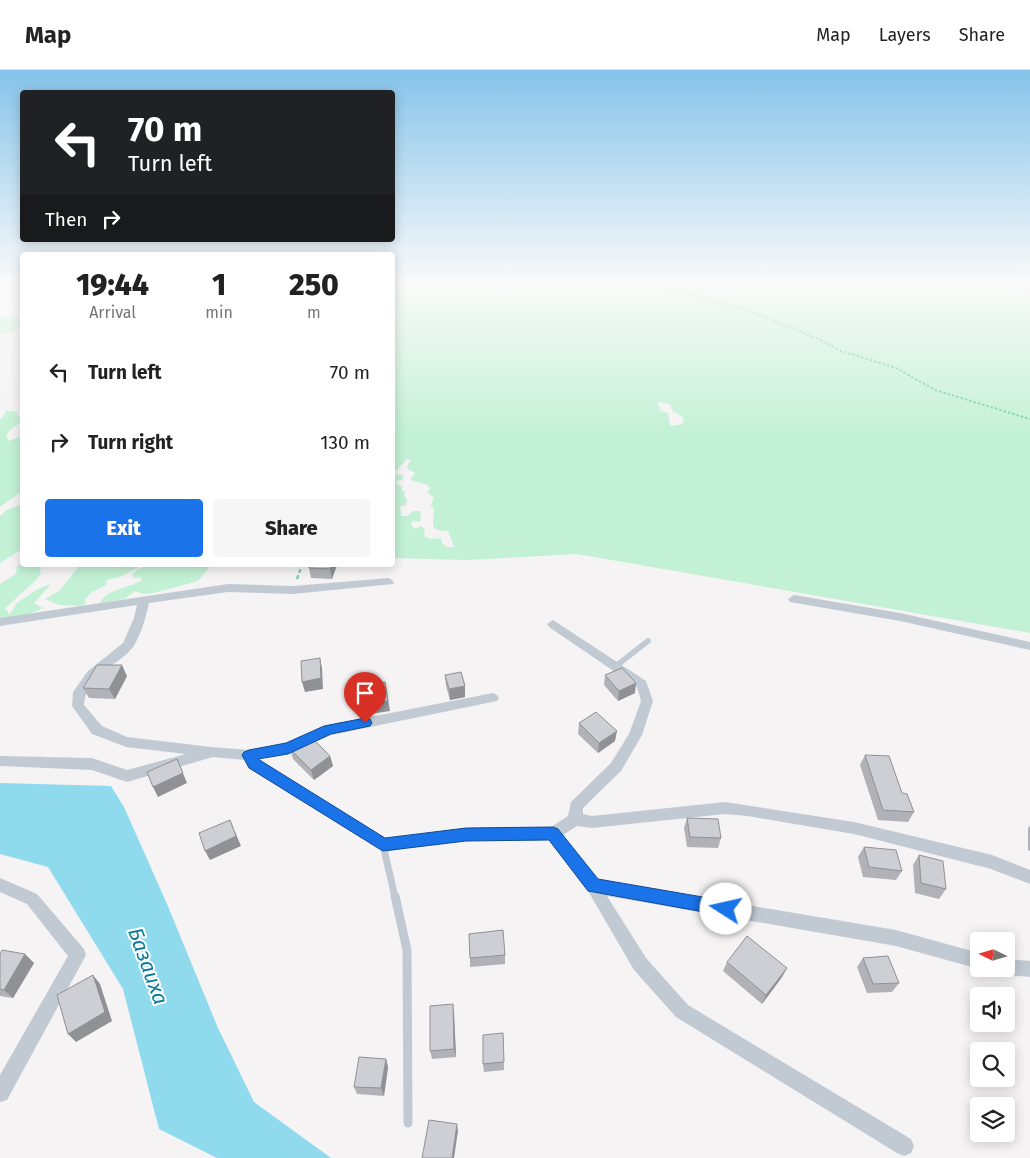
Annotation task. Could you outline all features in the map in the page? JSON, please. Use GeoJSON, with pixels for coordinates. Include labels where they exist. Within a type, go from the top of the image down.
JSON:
{"type":"FeatureCollection","features":[{"type":"Feature","properties":{"kind":"street"},"geometry":{"type":"LineString","coordinates":[[0,622],[228,588],[293,590],[389,582]]}},
{"type":"Feature","properties":{"kind":"street"},"geometry":{"type":"LineString","coordinates":[[794,599],[900,617],[1030,646]]}},
{"type":"Feature","properties":{"kind":"street"},"geometry":{"type":"LineString","coordinates":[[144,600],[140,618],[128,645],[92,674],[79,692],[78,706],[97,730],[126,742],[249,755],[288,748],[329,730],[493,698]]}},
{"type":"Feature","properties":{"kind":"street"},"geometry":{"type":"LineString","coordinates":[[553,624],[642,684],[647,701],[635,735],[616,767],[576,806],[574,819]]}},
{"type":"Feature","properties":{"kind":"street"},"geometry":{"type":"LineString","coordinates":[[0,761],[92,764],[127,776],[213,752]]}},
{"type":"Feature","properties":{"kind":"street"},"geometry":{"type":"LineString","coordinates":[[249,755],[254,764],[383,845],[466,834],[553,833],[574,819],[592,822],[725,808],[854,828],[992,862],[1030,877]]}},
{"type":"Feature","properties":{"kind":"street"},"geometry":{"type":"LineString","coordinates":[[553,833],[593,886],[640,964],[682,1011],[904,1146]]}},
{"type":"Feature","properties":{"kind":"street"},"geometry":{"type":"LineString","coordinates":[[0,885],[32,899],[78,956],[0,1093]]}},
{"type":"Feature","properties":{"kind":"street"},"geometry":{"type":"LineString","coordinates":[[593,886],[896,938],[970,959]]}},
{"type":"Feature","properties":{"kind":"street"},"geometry":{"type":"LineString","coordinates":[[1015,968],[1030,969]]}},
{"type":"Feature","properties":{"kind":"lane"},"geometry":{"type":"LineString","coordinates":[[616,666],[648,641]]}},
{"type":"Feature","properties":{"kind":"lane"},"geometry":{"type":"LineString","coordinates":[[383,845],[407,950],[408,1123]]}},
{"type":"Feature","properties":{"kind":"path"},"geometry":{"type":"LineString","coordinates":[[806,334],[840,351],[896,368],[935,390],[1030,419]]}},
{"type":"Feature","properties":{"kind":"green space"},"geometry":{"type":"Polygon","coordinates":[[[395,334],[1030,334],[1030,633],[577,554],[467,560],[395,558],[395,474],[403,475],[403,479],[397,481],[396,484],[403,487],[401,490],[405,492],[404,496],[407,499],[406,505],[400,506],[401,516],[407,516],[414,511],[421,511],[420,522],[412,521],[411,525],[415,529],[421,526],[425,530],[424,536],[431,539],[441,538],[442,543],[447,547],[454,547],[448,531],[441,531],[433,525],[434,508],[430,506],[434,498],[427,492],[430,490],[428,485],[410,480],[415,473],[408,469],[407,466],[411,460],[407,459],[396,471],[395,334]],[[657,402],[661,411],[668,413],[670,426],[682,424],[684,418],[673,411],[669,404],[657,402]]]}},
{"type":"Feature","properties":{"kind":"green space"},"geometry":{"type":"Polygon","coordinates":[[[6,410],[16,412],[20,418],[20,423],[9,431],[6,437],[9,441],[20,437],[20,492],[0,507],[0,419],[4,416],[6,410]]]}},
{"type":"Feature","properties":{"kind":"green space"},"geometry":{"type":"Polygon","coordinates":[[[20,505],[20,550],[0,563],[0,516],[7,510],[20,505]]]}},
{"type":"Feature","properties":{"kind":"green space"},"geometry":{"type":"Polygon","coordinates":[[[20,563],[20,567],[41,567],[41,573],[35,581],[4,609],[7,610],[9,615],[18,602],[38,589],[51,584],[34,603],[43,608],[27,615],[0,619],[0,584],[16,574],[20,563]]]}},
{"type":"Feature","properties":{"kind":"green space"},"geometry":{"type":"Polygon","coordinates":[[[78,567],[138,567],[123,576],[107,580],[106,585],[92,592],[85,599],[86,603],[82,606],[59,605],[45,599],[59,591],[78,567]]]}},
{"type":"Feature","properties":{"kind":"green space"},"geometry":{"type":"Polygon","coordinates":[[[144,567],[209,567],[198,581],[153,593],[143,594],[135,591],[124,599],[100,603],[112,592],[141,581],[141,577],[134,578],[132,574],[144,567]]]}},
{"type":"Feature","properties":{"kind":"water","name":"Базаиха"},"geometry":{"type":"Polygon","coordinates":[[[0,783],[111,786],[124,807],[167,904],[218,1028],[254,1102],[331,1158],[217,1158],[159,1129],[123,989],[48,867],[0,854],[0,783]]]}},
{"type":"Feature","properties":{"kind":"building"},"geometry":{"type":"Polygon","coordinates":[[[309,567],[330,567],[330,569],[309,567]]]}},
{"type":"Feature","properties":{"kind":"building"},"geometry":{"type":"Polygon","coordinates":[[[320,658],[321,678],[302,682],[301,661],[320,658]]]}},
{"type":"Feature","properties":{"kind":"building"},"geometry":{"type":"Polygon","coordinates":[[[97,665],[122,665],[109,689],[83,688],[97,665]]]}},
{"type":"Feature","properties":{"kind":"building"},"geometry":{"type":"Polygon","coordinates":[[[622,668],[636,683],[619,691],[605,675],[622,668]]]}},
{"type":"Feature","properties":{"kind":"building"},"geometry":{"type":"Polygon","coordinates":[[[461,672],[465,686],[449,689],[445,675],[461,672]]]}},
{"type":"Feature","properties":{"kind":"building"},"geometry":{"type":"Polygon","coordinates":[[[385,682],[388,701],[368,704],[366,685],[385,682]]]}},
{"type":"Feature","properties":{"kind":"building"},"geometry":{"type":"Polygon","coordinates":[[[596,712],[617,731],[599,743],[579,723],[596,712]]]}},
{"type":"Feature","properties":{"kind":"building"},"geometry":{"type":"Polygon","coordinates":[[[310,736],[330,756],[311,770],[290,749],[310,736]]]}},
{"type":"Feature","properties":{"kind":"building"},"geometry":{"type":"Polygon","coordinates":[[[865,755],[889,756],[902,793],[907,794],[914,812],[883,810],[865,755]]]}},
{"type":"Feature","properties":{"kind":"building"},"geometry":{"type":"Polygon","coordinates":[[[177,759],[183,773],[153,787],[147,772],[177,759]]]}},
{"type":"Feature","properties":{"kind":"building"},"geometry":{"type":"Polygon","coordinates":[[[687,818],[718,819],[721,838],[690,837],[687,818]]]}},
{"type":"Feature","properties":{"kind":"building"},"geometry":{"type":"Polygon","coordinates":[[[230,820],[236,836],[205,851],[199,833],[230,820]]]}},
{"type":"Feature","properties":{"kind":"building"},"geometry":{"type":"Polygon","coordinates":[[[864,847],[896,850],[902,871],[869,867],[864,847]]]}},
{"type":"Feature","properties":{"kind":"building"},"geometry":{"type":"Polygon","coordinates":[[[919,855],[943,861],[946,889],[921,883],[919,855]]]}},
{"type":"Feature","properties":{"kind":"building"},"geometry":{"type":"Polygon","coordinates":[[[503,930],[505,955],[470,958],[469,934],[503,930]]]}},
{"type":"Feature","properties":{"kind":"building"},"geometry":{"type":"Polygon","coordinates":[[[747,936],[787,968],[766,995],[727,962],[747,936]]]}},
{"type":"Feature","properties":{"kind":"building"},"geometry":{"type":"Polygon","coordinates":[[[2,950],[25,954],[4,990],[0,989],[0,954],[2,950]]]}},
{"type":"Feature","properties":{"kind":"building"},"geometry":{"type":"Polygon","coordinates":[[[888,956],[899,983],[873,984],[863,958],[888,956]]]}},
{"type":"Feature","properties":{"kind":"building"},"geometry":{"type":"Polygon","coordinates":[[[93,975],[105,1012],[68,1034],[57,995],[93,975]]]}},
{"type":"Feature","properties":{"kind":"building"},"geometry":{"type":"Polygon","coordinates":[[[453,1004],[454,1049],[430,1051],[430,1006],[453,1004]]]}},
{"type":"Feature","properties":{"kind":"building"},"geometry":{"type":"Polygon","coordinates":[[[503,1033],[504,1062],[483,1064],[483,1035],[503,1033]]]}},
{"type":"Feature","properties":{"kind":"building"},"geometry":{"type":"Polygon","coordinates":[[[359,1057],[386,1059],[381,1088],[354,1087],[359,1057]]]}},
{"type":"Feature","properties":{"kind":"building"},"geometry":{"type":"Polygon","coordinates":[[[429,1120],[457,1124],[452,1158],[422,1158],[429,1120]]]}},
{"type":"Feature","properties":{"kind":"route"},"geometry":{"type":"LineString","coordinates":[[365,723],[329,730],[288,748],[249,755],[254,764],[383,845],[466,834],[553,833],[593,886],[726,909]]}}]}
